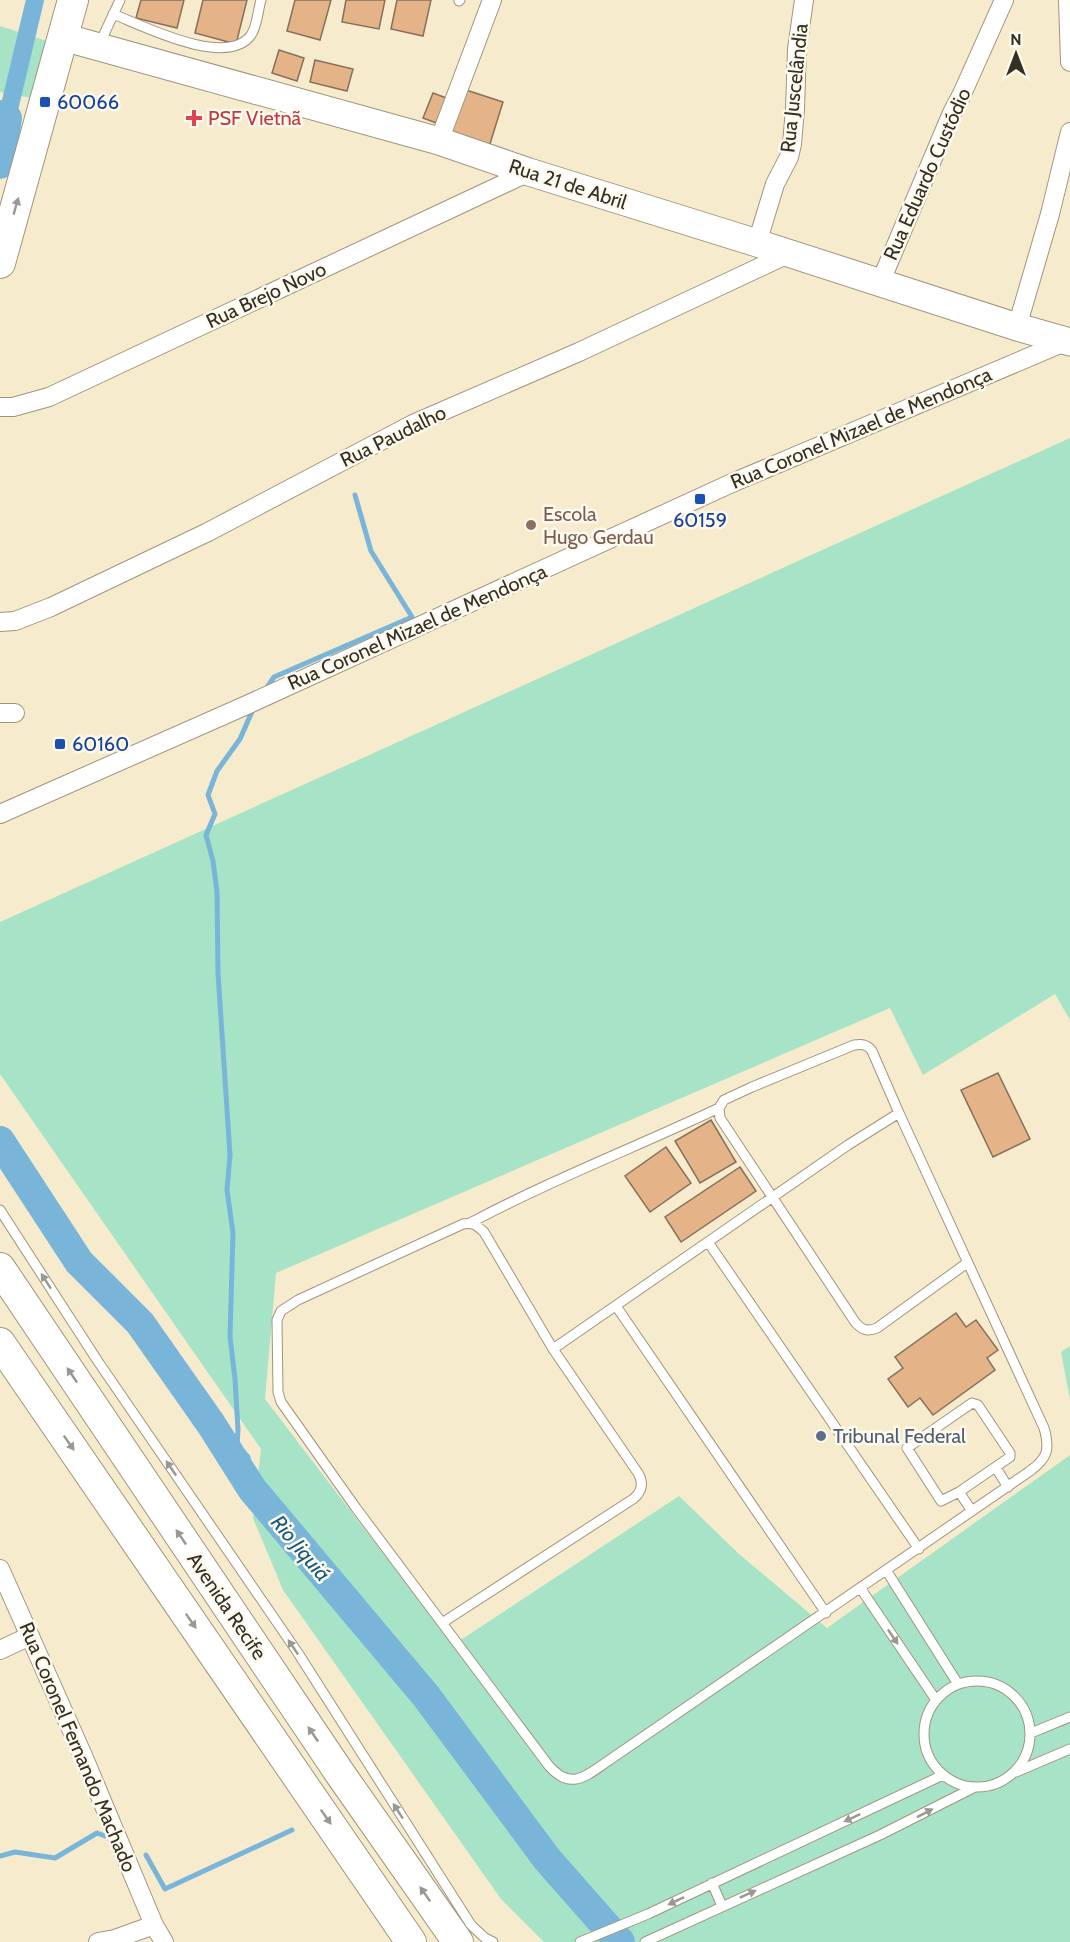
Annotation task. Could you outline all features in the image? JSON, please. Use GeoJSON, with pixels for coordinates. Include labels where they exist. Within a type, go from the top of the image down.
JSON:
{"type":"FeatureCollection","features":[{"type":"Feature","properties":{"kind":"main road"},"geometry":{"type":"LineString","coordinates":[[0,263],[74,0]]}},
{"type":"Feature","properties":{"kind":"main road","name":"Avenida Recife"},"geometry":{"type":"LineString","coordinates":[[0,1268],[340,1775],[458,1942]]}},
{"type":"Feature","properties":{"kind":"main road","name":"Avenida Recife"},"geometry":{"type":"LineString","coordinates":[[0,1343],[411,1942]]}},
{"type":"Feature","properties":{"kind":"street"},"geometry":{"type":"LineString","coordinates":[[439,141],[492,0]]}},
{"type":"Feature","properties":{"kind":"street","name":"Rua Juscelândia"},"geometry":{"type":"LineString","coordinates":[[757,243],[775,184],[789,157],[792,144],[797,49],[804,0]]}},
{"type":"Feature","properties":{"kind":"street","name":"Rua Eduardo Custódio"},"geometry":{"type":"LineString","coordinates":[[880,283],[952,113],[1004,0]]}},
{"type":"Feature","properties":{"kind":"street"},"geometry":{"type":"LineString","coordinates":[[1068,0],[1070,62]]}},
{"type":"Feature","properties":{"kind":"street","name":"Rua 21 de Abril"},"geometry":{"type":"LineString","coordinates":[[63,37],[439,141],[529,172],[1017,327],[1068,341]]}},
{"type":"Feature","properties":{"kind":"street"},"geometry":{"type":"LineString","coordinates":[[1017,327],[1050,214],[1070,132]]}},
{"type":"Feature","properties":{"kind":"street","name":"Rua Brejo Novo"},"geometry":{"type":"LineString","coordinates":[[0,407],[13,407],[49,397],[529,172]]}},
{"type":"Feature","properties":{"kind":"street","name":"Rua Paudalho"},"geometry":{"type":"LineString","coordinates":[[0,622],[15,621],[51,607],[208,532],[413,424],[579,352],[789,254]]}},
{"type":"Feature","properties":{"kind":"street","name":"Rua Coronel Mizael de Mendonça"},"geometry":{"type":"LineString","coordinates":[[0,814],[249,704],[732,483],[1068,341]]}},
{"type":"Feature","properties":{"kind":"street","name":"Rua Coronel Fernando Machado"},"geometry":{"type":"LineString","coordinates":[[0,1569],[84,1758],[154,1925],[164,1942]]}},
{"type":"Feature","properties":{"kind":"street"},"geometry":{"type":"LineString","coordinates":[[0,1650],[30,1636]]}},
{"type":"Feature","properties":{"kind":"street"},"geometry":{"type":"LineString","coordinates":[[98,1942],[154,1925]]}},
{"type":"Feature","properties":{"kind":"lane"},"geometry":{"type":"LineString","coordinates":[[99,48],[120,0]]}},
{"type":"Feature","properties":{"kind":"lane"},"geometry":{"type":"LineString","coordinates":[[113,14],[186,44],[226,47],[238,45],[250,37],[261,0]]}},
{"type":"Feature","properties":{"kind":"lane"},"geometry":{"type":"LineString","coordinates":[[854,1045],[868,1047],[872,1051],[1046,1434],[1047,1448],[1043,1461],[919,1549],[591,1773],[568,1780],[561,1778],[549,1766],[356,1508],[281,1402],[276,1382],[277,1320],[281,1311],[298,1300],[423,1242],[470,1223],[526,1193],[638,1146],[718,1108],[724,1100],[752,1087],[854,1045]]}},
{"type":"Feature","properties":{"kind":"lane"},"geometry":{"type":"LineString","coordinates":[[718,1108],[720,1118],[772,1198],[855,1322],[864,1330],[877,1328],[967,1263]]}},
{"type":"Feature","properties":{"kind":"lane"},"geometry":{"type":"LineString","coordinates":[[554,1349],[856,1139],[899,1113]]}},
{"type":"Feature","properties":{"kind":"lane"},"geometry":{"type":"LineString","coordinates":[[0,1210],[98,1360],[298,1653],[471,1924],[485,1938],[493,1942]]}},
{"type":"Feature","properties":{"kind":"lane"},"geometry":{"type":"LineString","coordinates":[[442,1623],[633,1499],[642,1488],[638,1473],[554,1349],[483,1232],[470,1223]]}},
{"type":"Feature","properties":{"kind":"lane"},"geometry":{"type":"LineString","coordinates":[[708,1242],[919,1549]]}},
{"type":"Feature","properties":{"kind":"lane"},"geometry":{"type":"LineString","coordinates":[[616,1306],[826,1613]]}},
{"type":"Feature","properties":{"kind":"lane"},"geometry":{"type":"LineString","coordinates":[[972,1403],[976,1403],[1010,1453],[1009,1459],[959,1492],[944,1501],[939,1500],[907,1450],[908,1446],[972,1403]]}},
{"type":"Feature","properties":{"kind":"lane"},"geometry":{"type":"LineString","coordinates":[[996,1468],[1008,1487]]}},
{"type":"Feature","properties":{"kind":"lane"},"geometry":{"type":"LineString","coordinates":[[959,1492],[972,1511]]}},
{"type":"Feature","properties":{"kind":"lane"},"geometry":{"type":"LineString","coordinates":[[886,1570],[958,1684]]}},
{"type":"Feature","properties":{"kind":"lane"},"geometry":{"type":"LineString","coordinates":[[861,1589],[936,1701]]}},
{"type":"Feature","properties":{"kind":"lane"},"geometry":{"type":"LineString","coordinates":[[973,1788],[943,1775],[925,1747],[924,1730],[927,1716],[936,1701],[958,1684],[984,1681],[998,1685],[1009,1691],[1020,1702],[1028,1716],[1031,1734],[1025,1757],[1013,1773]]}},
{"type":"Feature","properties":{"kind":"lane"},"geometry":{"type":"LineString","coordinates":[[1031,1734],[1070,1717]]}},
{"type":"Feature","properties":{"kind":"lane"},"geometry":{"type":"LineString","coordinates":[[645,1942],[880,1835],[973,1788],[993,1785],[1013,1773],[1070,1749]]}},
{"type":"Feature","properties":{"kind":"lane"},"geometry":{"type":"LineString","coordinates":[[580,1942],[648,1914],[943,1775]]}},
{"type":"Feature","properties":{"kind":"lane"},"geometry":{"type":"LineString","coordinates":[[712,1883],[722,1906]]}},
{"type":"Feature","properties":{"kind":"green space"},"geometry":{"type":"Polygon","coordinates":[[[0,26],[47,41],[31,98],[0,92],[0,26]]]}},
{"type":"Feature","properties":{"kind":"green space"},"geometry":{"type":"Polygon","coordinates":[[[1070,438],[1070,1020],[1055,994],[923,1075],[890,1008],[276,1273],[265,1399],[453,1645],[679,1496],[739,1554],[827,1628],[1070,1455],[1070,1942],[544,1942],[501,1899],[283,1590],[253,1518],[261,1449],[0,1074],[0,922],[1070,438]]]}},
{"type":"Feature","properties":{"kind":"green space"},"geometry":{"type":"Polygon","coordinates":[[[1070,1346],[1070,1400],[1061,1352],[1070,1346]]]}},
{"type":"Feature","properties":{"kind":"building"},"geometry":{"type":"Polygon","coordinates":[[[141,0],[184,0],[177,28],[136,18],[141,0]]]}},
{"type":"Feature","properties":{"kind":"building"},"geometry":{"type":"Polygon","coordinates":[[[203,0],[247,0],[236,44],[195,33],[203,0]]]}},
{"type":"Feature","properties":{"kind":"building"},"geometry":{"type":"Polygon","coordinates":[[[295,0],[331,0],[320,40],[287,31],[295,0]]]}},
{"type":"Feature","properties":{"kind":"building"},"geometry":{"type":"Polygon","coordinates":[[[346,0],[385,0],[379,29],[342,22],[346,0]]]}},
{"type":"Feature","properties":{"kind":"building"},"geometry":{"type":"Polygon","coordinates":[[[397,0],[431,0],[423,36],[391,29],[397,0]]]}},
{"type":"Feature","properties":{"kind":"building"},"geometry":{"type":"Polygon","coordinates":[[[279,50],[304,58],[297,81],[272,73],[279,50]]]}},
{"type":"Feature","properties":{"kind":"building"},"geometry":{"type":"Polygon","coordinates":[[[315,60],[353,69],[347,91],[310,82],[315,60]]]}},
{"type":"Feature","properties":{"kind":"building"},"geometry":{"type":"Polygon","coordinates":[[[463,89],[503,102],[489,147],[448,134],[463,89]]]}},
{"type":"Feature","properties":{"kind":"building"},"geometry":{"type":"Polygon","coordinates":[[[433,93],[449,99],[439,124],[423,118],[433,93]]]}},
{"type":"Feature","properties":{"kind":"building"},"geometry":{"type":"Polygon","coordinates":[[[998,1073],[1030,1139],[993,1157],[961,1090],[998,1073]]]}},
{"type":"Feature","properties":{"kind":"building"},"geometry":{"type":"Polygon","coordinates":[[[711,1120],[736,1162],[700,1183],[675,1141],[711,1120]]]}},
{"type":"Feature","properties":{"kind":"building"},"geometry":{"type":"Polygon","coordinates":[[[666,1147],[691,1183],[650,1212],[625,1176],[666,1147]]]}},
{"type":"Feature","properties":{"kind":"building"},"geometry":{"type":"Polygon","coordinates":[[[740,1167],[756,1191],[681,1242],[665,1217],[740,1167]]]}},
{"type":"Feature","properties":{"kind":"building"},"geometry":{"type":"Polygon","coordinates":[[[956,1313],[966,1327],[976,1320],[998,1350],[987,1358],[995,1370],[933,1415],[920,1398],[908,1407],[888,1379],[903,1368],[895,1357],[956,1313]]]}},
{"type":"Feature","properties":{"kind":"waterway"},"geometry":{"type":"LineString","coordinates":[[7,118],[35,0]]}},
{"type":"Feature","properties":{"kind":"waterway","name":"Rio Jiquiá"},"geometry":{"type":"LineString","coordinates":[[0,115],[7,118],[0,164]]}},
{"type":"Feature","properties":{"kind":"waterway"},"geometry":{"type":"LineString","coordinates":[[266,689],[274,677],[412,617],[371,551],[355,495]]}},
{"type":"Feature","properties":{"kind":"waterway"},"geometry":{"type":"LineString","coordinates":[[252,1489],[248,1457],[237,1445],[235,1379],[230,1337],[233,1233],[227,1190],[230,1155],[218,973],[217,892],[213,861],[206,835],[215,814],[208,795],[217,771],[240,739],[254,707]]}},
{"type":"Feature","properties":{"kind":"waterway","name":"Rio Jiquiá"},"geometry":{"type":"LineString","coordinates":[[0,1141],[79,1262],[140,1323],[211,1424],[252,1489],[426,1696],[547,1859],[620,1942]]}},
{"type":"Feature","properties":{"kind":"waterway"},"geometry":{"type":"LineString","coordinates":[[146,1855],[165,1889],[292,1830]]}},
{"type":"Feature","properties":{"kind":"waterway"},"geometry":{"type":"LineString","coordinates":[[0,1856],[15,1852],[55,1858],[97,1833],[105,1836]]}},
{"type":"Feature","properties":{"kind":"place","name":"60066"},"geometry":{"type":"Point","coordinates":[45,102]}},
{"type":"Feature","properties":{"kind":"place","name":"PSF Vietnã"},"geometry":{"type":"Point","coordinates":[194,118]}},
{"type":"Feature","properties":{"kind":"place","name":"60159"},"geometry":{"type":"Point","coordinates":[700,499]}},
{"type":"Feature","properties":{"kind":"place","name":"Escola Hugo Gerdau"},"geometry":{"type":"Point","coordinates":[531,525]}},
{"type":"Feature","properties":{"kind":"place","name":"60160"},"geometry":{"type":"Point","coordinates":[60,744]}},
{"type":"Feature","properties":{"kind":"place","name":"Tribunal Federal"},"geometry":{"type":"Point","coordinates":[821,1436]}}]}
